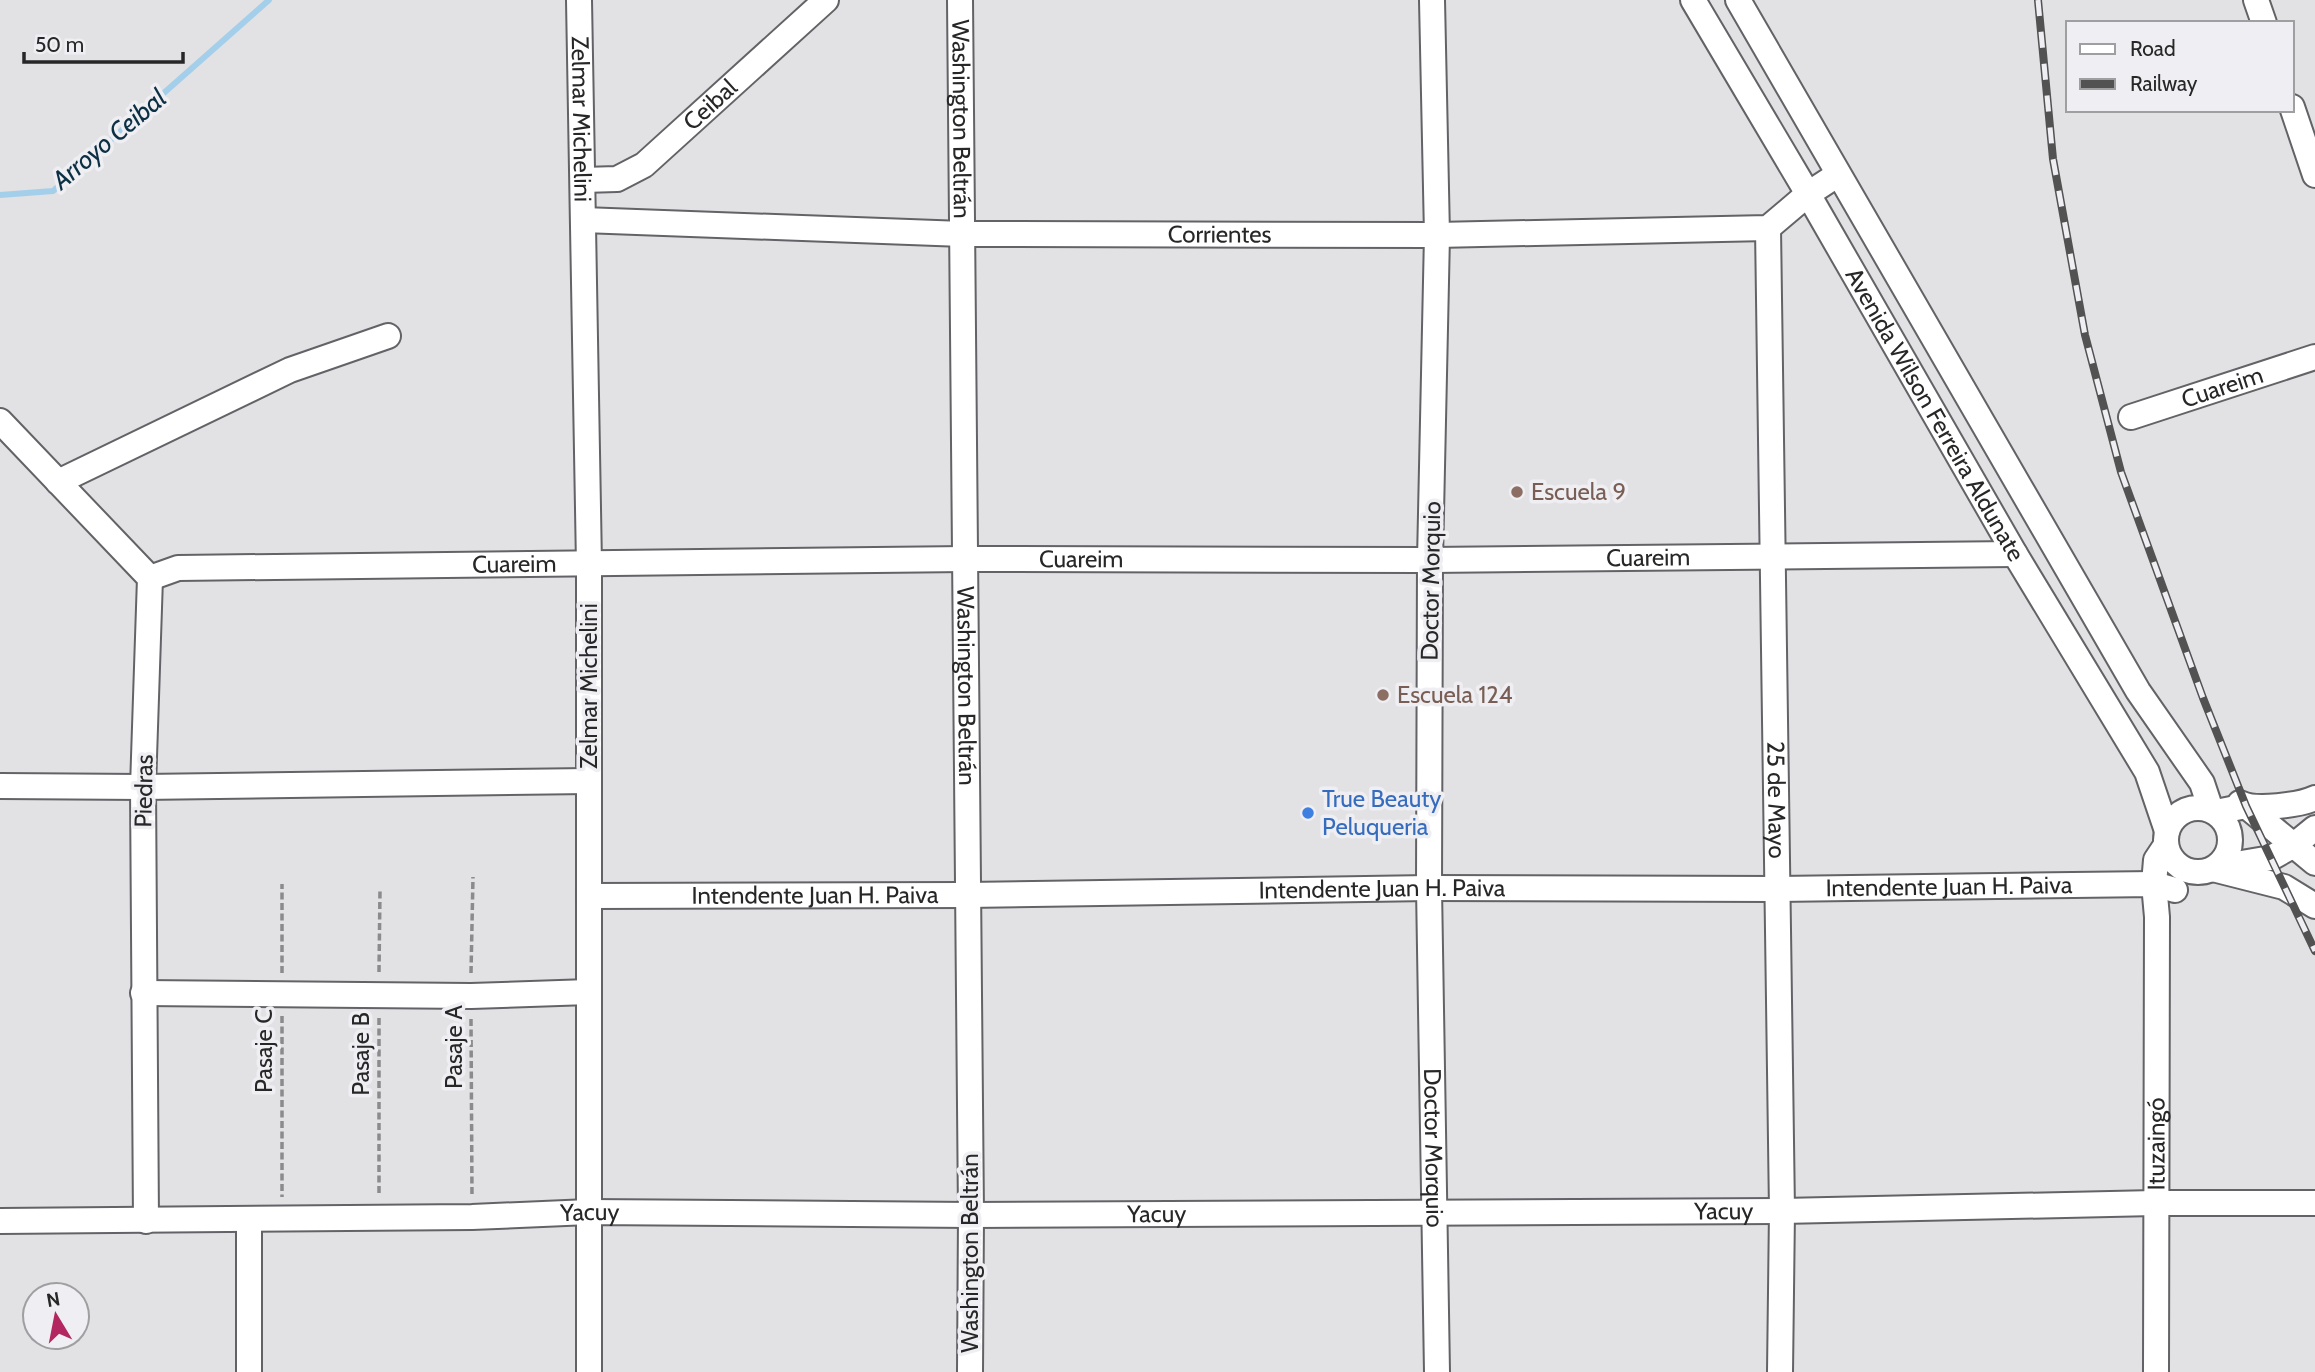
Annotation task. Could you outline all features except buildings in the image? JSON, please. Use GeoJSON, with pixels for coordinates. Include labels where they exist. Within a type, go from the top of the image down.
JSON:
{"type":"FeatureCollection","features":[{"type":"Feature","properties":{"kind":"street","name":"Zelmar Michelini"},"geometry":{"type":"LineString","coordinates":[[579,0],[589,565],[589,1372]]}},
{"type":"Feature","properties":{"kind":"street","name":"Ceibal"},"geometry":{"type":"LineString","coordinates":[[583,180],[617,179],[644,165],[826,0]]}},
{"type":"Feature","properties":{"kind":"street","name":"Washington Beltrán"},"geometry":{"type":"LineString","coordinates":[[960,0],[971,1215],[970,1372]]}},
{"type":"Feature","properties":{"kind":"street","name":"Doctor Morquio"},"geometry":{"type":"LineString","coordinates":[[1432,0],[1437,235],[1430,560],[1429,888],[1437,1372]]}},
{"type":"Feature","properties":{"kind":"street","name":"Avenida Wilson Ferreira Aldunate"},"geometry":{"type":"LineString","coordinates":[[1693,0],[2015,554],[2147,772],[2167,838]]}},
{"type":"Feature","properties":{"kind":"street","name":"Avenida Wilson Ferreira Aldunate"},"geometry":{"type":"LineString","coordinates":[[1738,0],[2138,691],[2202,783],[2213,811]]}},
{"type":"Feature","properties":{"kind":"street"},"geometry":{"type":"LineString","coordinates":[[2256,0],[2263,21]]}},
{"type":"Feature","properties":{"kind":"street"},"geometry":{"type":"LineString","coordinates":[[2294,112],[2315,175]]}},
{"type":"Feature","properties":{"kind":"street"},"geometry":{"type":"LineString","coordinates":[[1768,228],[1808,194],[1837,175]]}},
{"type":"Feature","properties":{"kind":"street","name":"Corrientes"},"geometry":{"type":"LineString","coordinates":[[583,220],[963,234],[1437,235],[1768,228]]}},
{"type":"Feature","properties":{"kind":"street","name":"25 de Mayo"},"geometry":{"type":"LineString","coordinates":[[1768,228],[1782,1211],[1780,1372]]}},
{"type":"Feature","properties":{"kind":"street"},"geometry":{"type":"LineString","coordinates":[[58,482],[290,370],[388,336]]}},
{"type":"Feature","properties":{"kind":"street","name":"Cuareim"},"geometry":{"type":"LineString","coordinates":[[2131,417],[2315,357]]}},
{"type":"Feature","properties":{"kind":"street"},"geometry":{"type":"LineString","coordinates":[[0,421],[150,578]]}},
{"type":"Feature","properties":{"kind":"street","name":"Cuareim"},"geometry":{"type":"LineString","coordinates":[[150,578],[178,568],[966,559],[1430,560],[2015,554]]}},
{"type":"Feature","properties":{"kind":"street","name":"Piedras"},"geometry":{"type":"LineString","coordinates":[[146,1221],[144,787],[150,578]]}},
{"type":"Feature","properties":{"kind":"street"},"geometry":{"type":"LineString","coordinates":[[0,786],[589,782]]}},
{"type":"Feature","properties":{"kind":"street","name":"Avenida Wilson Ferreira Aldunate"},"geometry":{"type":"LineString","coordinates":[[2202,783],[2246,806],[2315,863]]}},
{"type":"Feature","properties":{"kind":"street"},"geometry":{"type":"LineString","coordinates":[[2315,798],[2279,806],[2246,806],[2213,811],[2193,808],[2185,811],[2177,816],[2167,838],[2169,855],[2183,869],[2211,869],[2271,858],[2294,845],[2315,828]]}},
{"type":"Feature","properties":{"kind":"street"},"geometry":{"type":"LineString","coordinates":[[2211,869],[2229,852],[2231,844],[2228,826],[2213,811]]}},
{"type":"Feature","properties":{"kind":"street","name":"Ituzaingó"},"geometry":{"type":"LineString","coordinates":[[2156,1372],[2157,917],[2164,887],[2156,860],[2167,838]]}},
{"type":"Feature","properties":{"kind":"street"},"geometry":{"type":"LineString","coordinates":[[2211,869],[2284,887],[2315,906]]}},
{"type":"Feature","properties":{"kind":"street","name":"Ituzaingó"},"geometry":{"type":"LineString","coordinates":[[2164,887],[2211,869]]}},
{"type":"Feature","properties":{"kind":"street","name":"Intendente Juan H. Paiva"},"geometry":{"type":"LineString","coordinates":[[589,896],[967,895],[1429,888],[2164,887]]}},
{"type":"Feature","properties":{"kind":"street"},"geometry":{"type":"LineString","coordinates":[[144,993],[471,996],[589,992]]}},
{"type":"Feature","properties":{"kind":"street","name":"Yacuy"},"geometry":{"type":"LineString","coordinates":[[0,1221],[472,1217],[589,1212],[971,1215],[1782,1211],[2155,1203],[2315,1203]]}},
{"type":"Feature","properties":{"kind":"street"},"geometry":{"type":"LineString","coordinates":[[249,1220],[249,1372]]}},
{"type":"Feature","properties":{"kind":"path","name":"Pasaje A"},"geometry":{"type":"LineString","coordinates":[[472,1217],[473,877]]}},
{"type":"Feature","properties":{"kind":"path","name":"Pasaje C"},"geometry":{"type":"LineString","coordinates":[[282,884],[282,1219]]}},
{"type":"Feature","properties":{"kind":"path","name":"Pasaje B"},"geometry":{"type":"LineString","coordinates":[[380,890],[380,1218]]}},
{"type":"Feature","properties":{"kind":"waterway","name":"Arroyo Ceibal"},"geometry":{"type":"LineString","coordinates":[[0,195],[53,191],[269,0]]}},
{"type":"Feature","properties":{"kind":"railway"},"geometry":{"type":"LineString","coordinates":[[2038,0],[2053,159],[2085,335],[2121,472],[2203,698],[2246,806],[2315,951]]}},
{"type":"Feature","properties":{"kind":"place","name":"Escuela 9"},"geometry":{"type":"Point","coordinates":[1517,492]}},
{"type":"Feature","properties":{"kind":"place","name":"Escuela 124"},"geometry":{"type":"Point","coordinates":[1383,695]}},
{"type":"Feature","properties":{"kind":"place","name":"True Beauty Peluqueria"},"geometry":{"type":"Point","coordinates":[1308,813]}}]}
